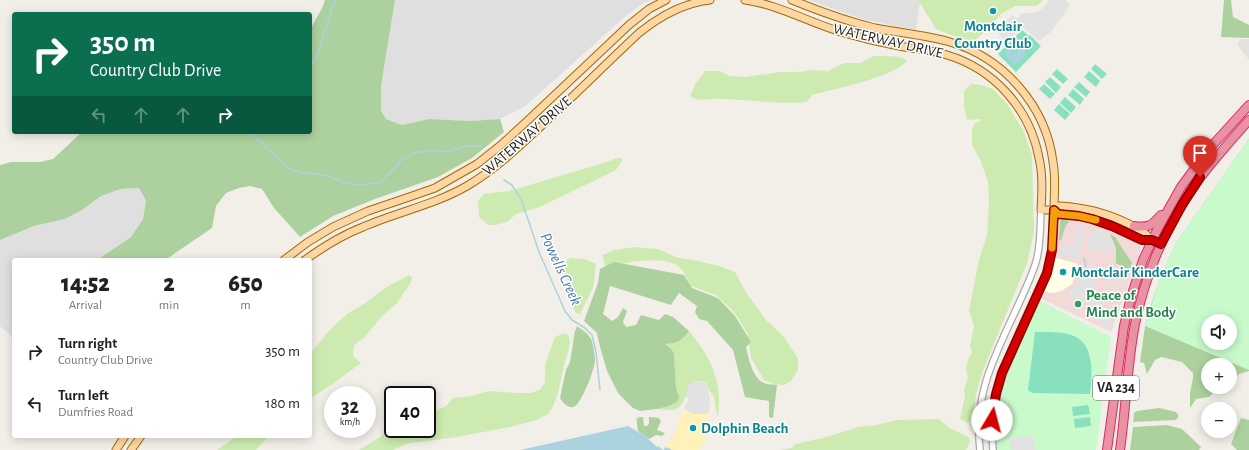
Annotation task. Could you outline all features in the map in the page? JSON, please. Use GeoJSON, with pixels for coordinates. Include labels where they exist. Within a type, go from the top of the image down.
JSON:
{"type":"FeatureCollection","features":[{"type":"Feature","properties":{"kind":"highway","name":"VA 234"},"geometry":{"type":"LineString","coordinates":[[1107,450],[1124,331],[1138,273],[1152,240],[1181,187],[1200,160],[1249,105]]}},
{"type":"Feature","properties":{"kind":"highway","name":"VA 234"},"geometry":{"type":"LineString","coordinates":[[1120,450],[1126,403],[1128,371],[1135,323],[1146,284],[1161,244],[1182,205],[1200,177],[1249,120]]}},
{"type":"Feature","properties":{"kind":"highway"},"geometry":{"type":"LineString","coordinates":[[1134,226],[1144,227],[1152,224],[1170,205]]}},
{"type":"Feature","properties":{"kind":"main road","name":"WATERWAY DRIVE"},"geometry":{"type":"LineString","coordinates":[[287,258],[308,242],[338,224],[373,209],[435,188],[476,164],[510,137],[629,25],[649,10],[666,0]]}},
{"type":"Feature","properties":{"kind":"main road","name":"WATERWAY DRIVE"},"geometry":{"type":"LineString","coordinates":[[308,258],[335,240],[351,232],[441,200],[472,183],[500,164],[648,25],[668,13],[682,7],[710,0]]}},
{"type":"Feature","properties":{"kind":"main road","name":"WATERWAY DRIVE"},"geometry":{"type":"LineString","coordinates":[[745,0],[766,5],[847,34],[947,55],[971,65],[990,77],[1000,85],[1012,99],[1026,119],[1032,134],[1038,150],[1042,174],[1041,210]]}},
{"type":"Feature","properties":{"kind":"main road","name":"WATERWAY DRIVE"},"geometry":{"type":"LineString","coordinates":[[791,0],[836,17],[857,23],[950,42],[977,53],[1000,68],[1015,82],[1028,98],[1037,112],[1046,133],[1053,161],[1055,177],[1054,210]]}},
{"type":"Feature","properties":{"kind":"main road"},"geometry":{"type":"LineString","coordinates":[[786,12],[791,0]]}},
{"type":"Feature","properties":{"kind":"main road"},"geometry":{"type":"LineString","coordinates":[[1041,210],[1054,210],[1058,206],[1072,206],[1093,210],[1112,216],[1134,226],[1145,232],[1152,240]]}},
{"type":"Feature","properties":{"kind":"main road"},"geometry":{"type":"LineString","coordinates":[[1054,210],[1058,214],[1079,216],[1102,222],[1142,240],[1152,240],[1161,244]]}},
{"type":"Feature","properties":{"kind":"main road"},"geometry":{"type":"LineString","coordinates":[[116,450],[124,438]]}},
{"type":"Feature","properties":{"kind":"main road"},"geometry":{"type":"LineString","coordinates":[[131,450],[140,438]]}},
{"type":"Feature","properties":{"kind":"street","name":"WATERWAY DRIVE"},"geometry":{"type":"LineString","coordinates":[[980,450],[979,418],[983,390],[992,365],[1036,263],[1040,244],[1041,210]]}},
{"type":"Feature","properties":{"kind":"street","name":"WATERWAY DRIVE"},"geometry":{"type":"LineString","coordinates":[[993,450],[992,420],[996,394],[1002,373],[1047,273],[1052,250],[1054,210]]}},
{"type":"Feature","properties":{"kind":"shaded area"},"geometry":{"type":"Polygon","coordinates":[[[395,0],[651,0],[642,4],[627,15],[524,107],[500,119],[470,121],[429,119],[402,125],[386,119],[381,111],[381,86],[395,0]]]}},
{"type":"Feature","properties":{"kind":"shaded area"},"geometry":{"type":"Polygon","coordinates":[[[809,0],[918,0],[920,2],[916,30],[862,19],[809,0]]]}},
{"type":"Feature","properties":{"kind":"shaded area"},"geometry":{"type":"Polygon","coordinates":[[[1049,0],[1065,0],[1070,5],[1051,32],[1039,41],[1023,27],[1006,42],[996,31],[1012,15],[1017,19],[1022,13],[1034,13],[1042,9],[1049,0]]]}},
{"type":"Feature","properties":{"kind":"shaded area"},"geometry":{"type":"Polygon","coordinates":[[[1241,39],[1249,39],[1249,60],[1237,44],[1241,39]]]}},
{"type":"Feature","properties":{"kind":"shaded area"},"geometry":{"type":"Polygon","coordinates":[[[139,188],[146,201],[143,219],[131,237],[100,258],[12,258],[12,337],[0,326],[0,240],[34,226],[65,219],[82,210],[101,196],[121,189],[139,188]]]}},
{"type":"Feature","properties":{"kind":"shaded area"},"geometry":{"type":"Polygon","coordinates":[[[1059,219],[1087,221],[1139,243],[1141,248],[1140,253],[1111,332],[1042,299],[1045,291],[1055,293],[1072,284],[1078,264],[1056,258],[1059,219]]]}},
{"type":"Feature","properties":{"kind":"shaded area"},"geometry":{"type":"Polygon","coordinates":[[[1078,226],[1086,228],[1078,260],[1060,255],[1063,244],[1073,247],[1078,226]]]}},
{"type":"Feature","properties":{"kind":"shaded area"},"geometry":{"type":"Polygon","coordinates":[[[1094,227],[1107,232],[1114,249],[1087,250],[1094,227]]]}},
{"type":"Feature","properties":{"kind":"shaded area"},"geometry":{"type":"Polygon","coordinates":[[[1056,258],[1078,264],[1072,284],[1061,291],[1050,293],[1045,291],[1056,258]]]}},
{"type":"Feature","properties":{"kind":"shaded area"},"geometry":{"type":"Polygon","coordinates":[[[1087,265],[1098,266],[1092,291],[1108,300],[1103,311],[1073,297],[1072,299],[1069,297],[1071,291],[1076,287],[1082,266],[1086,267],[1087,265]]]}},
{"type":"Feature","properties":{"kind":"shaded area"},"geometry":{"type":"Polygon","coordinates":[[[1115,277],[1118,278],[1112,302],[1108,301],[1115,277]]]}},
{"type":"Feature","properties":{"kind":"shaded area"},"geometry":{"type":"Polygon","coordinates":[[[1106,310],[1113,314],[1109,323],[1112,325],[1109,331],[1099,325],[1106,310]]]}},
{"type":"Feature","properties":{"kind":"shaded area"},"geometry":{"type":"Polygon","coordinates":[[[699,381],[707,383],[710,402],[709,412],[703,414],[693,414],[684,408],[689,399],[686,397],[688,387],[691,383],[699,381]]]}},
{"type":"Feature","properties":{"kind":"shaded area"},"geometry":{"type":"Polygon","coordinates":[[[1034,436],[1035,450],[1011,450],[1010,438],[1034,436]]]}},
{"type":"Feature","properties":{"kind":"green space"},"geometry":{"type":"Polygon","coordinates":[[[325,0],[395,0],[381,86],[381,111],[386,119],[402,125],[429,119],[470,121],[500,119],[504,132],[472,158],[438,177],[375,199],[333,216],[300,237],[274,208],[262,189],[250,186],[226,193],[216,206],[212,228],[168,258],[100,258],[131,237],[143,219],[146,201],[139,188],[121,189],[101,196],[82,210],[65,219],[34,226],[0,240],[0,165],[11,162],[40,162],[53,159],[80,134],[312,134],[312,26],[325,0]]]}},
{"type":"Feature","properties":{"kind":"green space","name":"Montclair Country Club"},"geometry":{"type":"Polygon","coordinates":[[[918,0],[1043,0],[1037,6],[1015,6],[1001,14],[990,27],[972,43],[936,29],[918,0]]]}},
{"type":"Feature","properties":{"kind":"green space"},"geometry":{"type":"Polygon","coordinates":[[[1224,0],[1231,0],[1233,17],[1249,25],[1249,38],[1221,37],[1224,0]]]}},
{"type":"Feature","properties":{"kind":"green space"},"geometry":{"type":"Polygon","coordinates":[[[1022,30],[1029,36],[1030,35],[1041,46],[1016,72],[998,54],[1022,30]]]}},
{"type":"Feature","properties":{"kind":"green space"},"geometry":{"type":"Polygon","coordinates":[[[874,56],[896,57],[907,60],[891,72],[864,82],[812,95],[807,102],[785,103],[731,99],[701,100],[690,96],[696,83],[705,71],[720,71],[729,76],[746,77],[780,72],[814,70],[828,71],[844,63],[860,63],[874,56]]]}},
{"type":"Feature","properties":{"kind":"green space"},"geometry":{"type":"Polygon","coordinates":[[[1095,64],[1107,74],[1102,79],[1091,69],[1095,64]]]}},
{"type":"Feature","properties":{"kind":"green space"},"geometry":{"type":"Polygon","coordinates":[[[1057,69],[1068,79],[1063,84],[1052,74],[1057,69]]]}},
{"type":"Feature","properties":{"kind":"green space"},"geometry":{"type":"Polygon","coordinates":[[[1089,71],[1100,81],[1096,87],[1084,77],[1089,71]]]}},
{"type":"Feature","properties":{"kind":"green space"},"geometry":{"type":"Polygon","coordinates":[[[1050,77],[1061,87],[1056,93],[1045,82],[1050,77]]]}},
{"type":"Feature","properties":{"kind":"green space"},"geometry":{"type":"Polygon","coordinates":[[[1079,82],[1090,92],[1086,97],[1074,87],[1079,82]]]}},
{"type":"Feature","properties":{"kind":"green space","name":"Montclair Country Club"},"geometry":{"type":"Polygon","coordinates":[[[971,84],[981,85],[993,89],[1007,104],[1023,130],[1032,155],[1034,232],[1027,263],[982,373],[976,395],[973,417],[968,423],[960,419],[965,396],[964,390],[968,377],[966,370],[967,364],[972,352],[970,347],[974,326],[969,310],[979,260],[987,235],[989,204],[988,182],[981,162],[972,145],[972,128],[975,123],[982,120],[967,120],[964,107],[964,91],[971,84]]]}},
{"type":"Feature","properties":{"kind":"green space"},"geometry":{"type":"Polygon","coordinates":[[[1044,84],[1055,94],[1050,99],[1039,89],[1044,84]]]}},
{"type":"Feature","properties":{"kind":"green space"},"geometry":{"type":"Polygon","coordinates":[[[1073,89],[1084,99],[1080,105],[1068,95],[1073,89]]]}},
{"type":"Feature","properties":{"kind":"green space"},"geometry":{"type":"Polygon","coordinates":[[[1065,97],[1076,107],[1071,113],[1060,103],[1065,97]]]}},
{"type":"Feature","properties":{"kind":"green space"},"geometry":{"type":"Polygon","coordinates":[[[1059,104],[1070,114],[1065,120],[1054,110],[1059,104]]]}},
{"type":"Feature","properties":{"kind":"green space"},"geometry":{"type":"Polygon","coordinates":[[[1249,139],[1249,371],[1239,374],[1237,377],[1237,358],[1201,358],[1201,394],[1212,394],[1209,397],[1196,399],[1190,408],[1190,393],[1193,373],[1182,362],[1161,357],[1155,360],[1147,374],[1144,363],[1140,362],[1145,326],[1159,281],[1176,243],[1249,139]]]}},
{"type":"Feature","properties":{"kind":"green space"},"geometry":{"type":"Polygon","coordinates":[[[1249,139],[1249,370],[1237,365],[1237,358],[1221,358],[1202,350],[1237,350],[1237,314],[1201,314],[1201,350],[1145,326],[1159,281],[1176,243],[1249,139]]]}},
{"type":"Feature","properties":{"kind":"green space"},"geometry":{"type":"Polygon","coordinates":[[[616,158],[622,158],[622,161],[616,170],[540,207],[516,214],[507,222],[489,225],[479,217],[478,201],[484,194],[509,191],[616,158]]]}},
{"type":"Feature","properties":{"kind":"green space"},"geometry":{"type":"Polygon","coordinates":[[[1061,219],[1070,221],[1066,225],[1061,240],[1059,241],[1060,222],[1061,219]]]}},
{"type":"Feature","properties":{"kind":"green space"},"geometry":{"type":"Polygon","coordinates":[[[1110,234],[1115,237],[1132,263],[1130,268],[1127,269],[1116,263],[1116,248],[1110,234]]]}},
{"type":"Feature","properties":{"kind":"green space"},"geometry":{"type":"Polygon","coordinates":[[[635,247],[658,249],[678,258],[719,266],[735,272],[746,292],[766,320],[783,336],[798,358],[798,370],[791,381],[784,385],[774,384],[764,380],[751,358],[748,335],[737,316],[716,295],[691,286],[683,271],[675,264],[660,260],[650,260],[631,262],[606,268],[602,255],[615,250],[635,247]]]}},
{"type":"Feature","properties":{"kind":"green space"},"geometry":{"type":"Polygon","coordinates":[[[571,258],[585,259],[596,264],[593,288],[580,314],[576,313],[574,310],[573,300],[575,291],[562,271],[567,260],[571,258]]]}},
{"type":"Feature","properties":{"kind":"green space"},"geometry":{"type":"Polygon","coordinates":[[[614,262],[684,275],[692,288],[718,298],[735,316],[751,342],[746,347],[752,367],[757,377],[765,384],[777,385],[773,418],[769,417],[769,401],[745,397],[733,350],[707,321],[699,319],[695,312],[697,306],[679,293],[671,305],[610,286],[603,314],[612,321],[618,317],[623,308],[627,311],[623,322],[626,327],[636,325],[641,315],[659,320],[665,314],[673,317],[689,331],[679,341],[665,344],[674,354],[676,387],[679,397],[677,402],[657,409],[640,411],[633,408],[618,393],[607,371],[597,333],[584,321],[598,283],[600,269],[614,262]]]}},
{"type":"Feature","properties":{"kind":"green space"},"geometry":{"type":"Polygon","coordinates":[[[409,275],[412,277],[411,282],[397,303],[381,317],[365,337],[354,345],[353,356],[361,363],[330,386],[324,386],[324,390],[312,398],[312,352],[327,333],[347,314],[367,302],[385,288],[409,275]]]}},
{"type":"Feature","properties":{"kind":"green space"},"geometry":{"type":"Polygon","coordinates":[[[1040,301],[1111,337],[1096,450],[995,450],[994,422],[1000,387],[1020,339],[1040,301]]]}},
{"type":"Feature","properties":{"kind":"green space"},"geometry":{"type":"Polygon","coordinates":[[[577,326],[590,337],[595,360],[588,385],[581,398],[575,406],[568,407],[560,398],[566,370],[570,362],[577,326]]]}},
{"type":"Feature","properties":{"kind":"green space"},"geometry":{"type":"Polygon","coordinates":[[[689,331],[709,360],[717,381],[719,392],[718,416],[714,397],[707,386],[707,383],[698,381],[693,382],[689,386],[683,402],[679,407],[673,410],[657,409],[669,406],[678,392],[676,387],[674,354],[664,344],[678,341],[689,331]]]}},
{"type":"Feature","properties":{"kind":"green space"},"geometry":{"type":"Polygon","coordinates":[[[1035,332],[1056,332],[1071,335],[1082,342],[1091,362],[1090,394],[1032,393],[1028,390],[1035,332]]]}},
{"type":"Feature","properties":{"kind":"green space"},"geometry":{"type":"Polygon","coordinates":[[[562,334],[567,334],[570,342],[558,393],[548,414],[537,420],[510,427],[457,437],[409,443],[393,450],[359,450],[384,435],[384,438],[436,438],[436,411],[446,406],[453,398],[471,396],[489,391],[530,393],[540,390],[545,382],[545,365],[555,337],[562,334]]]}},
{"type":"Feature","properties":{"kind":"green space"},"geometry":{"type":"Polygon","coordinates":[[[1088,405],[1090,414],[1073,416],[1072,407],[1088,405]]]}},
{"type":"Feature","properties":{"kind":"green space"},"geometry":{"type":"Polygon","coordinates":[[[1159,408],[1176,412],[1179,416],[1176,420],[1133,422],[1134,413],[1137,411],[1159,408]]]}},
{"type":"Feature","properties":{"kind":"green space"},"geometry":{"type":"Polygon","coordinates":[[[643,417],[644,426],[649,424],[649,417],[659,418],[661,421],[657,430],[665,433],[662,436],[656,435],[649,439],[638,431],[637,418],[643,417]]]}},
{"type":"Feature","properties":{"kind":"green space"},"geometry":{"type":"Polygon","coordinates":[[[1090,417],[1091,426],[1075,428],[1074,419],[1090,417]]]}},
{"type":"Feature","properties":{"kind":"green space"},"geometry":{"type":"Polygon","coordinates":[[[1241,418],[1249,420],[1249,450],[1237,450],[1231,444],[1233,438],[1237,438],[1237,428],[1241,418]]]}},
{"type":"Feature","properties":{"kind":"green space"},"geometry":{"type":"Polygon","coordinates":[[[939,419],[949,428],[969,437],[970,442],[966,450],[780,450],[792,448],[795,444],[823,438],[858,427],[876,425],[897,420],[939,419]]]}},
{"type":"Feature","properties":{"kind":"green space"},"geometry":{"type":"Polygon","coordinates":[[[1167,425],[1182,429],[1201,447],[1199,450],[1130,450],[1133,427],[1167,425]]]}},
{"type":"Feature","properties":{"kind":"green space"},"geometry":{"type":"Polygon","coordinates":[[[234,438],[267,438],[256,450],[217,450],[234,438]]]}},
{"type":"Feature","properties":{"kind":"sand","name":"Dolphin Beach"},"geometry":{"type":"Polygon","coordinates":[[[686,409],[697,414],[709,412],[707,437],[700,450],[673,450],[666,447],[677,430],[680,415],[686,409]]]}},
{"type":"Feature","properties":{"kind":"water"},"geometry":{"type":"Polygon","coordinates":[[[1021,48],[1027,54],[1015,65],[1004,54],[1009,49],[1014,54],[1021,48]]]}},
{"type":"Feature","properties":{"kind":"water"},"geometry":{"type":"Polygon","coordinates":[[[628,426],[645,436],[657,447],[658,446],[663,450],[520,450],[628,426]]]}},
{"type":"Feature","properties":{"kind":"water"},"geometry":{"type":"Polygon","coordinates":[[[666,447],[673,450],[663,450],[666,447]]]}},
{"type":"Feature","properties":{"kind":"waterway","name":"Powells Creek"},"geometry":{"type":"LineString","coordinates":[[312,64],[316,59],[335,0]]}},
{"type":"Feature","properties":{"kind":"waterway","name":"Powells Creek"},"geometry":{"type":"LineString","coordinates":[[252,134],[288,168],[302,173],[312,173],[334,178],[342,182],[363,185],[381,182],[402,160],[414,153],[432,150],[446,152],[468,146],[481,146]]}},
{"type":"Feature","properties":{"kind":"waterway","name":"Powells Creek"},"geometry":{"type":"LineString","coordinates":[[504,180],[512,185],[521,199],[539,252],[565,311],[572,320],[585,328],[592,335],[596,352],[600,390]]}},
{"type":"Feature","properties":{"kind":"waterway"},"geometry":{"type":"LineString","coordinates":[[1084,258],[1086,267]]}},
{"type":"Feature","properties":{"kind":"slow traffic"},"geometry":{"type":"LineString","coordinates":[[1052,248],[1054,210],[1058,214],[1079,216],[1096,220]]}},
{"type":"Feature","properties":{"kind":"place","name":"Montclair Country Club"},"geometry":{"type":"Point","coordinates":[993,11]}},
{"type":"Feature","properties":{"kind":"place","name":"Montclair KinderCare"},"geometry":{"type":"Point","coordinates":[1063,272]}},
{"type":"Feature","properties":{"kind":"place","name":"Peace of Mind and Body"},"geometry":{"type":"Point","coordinates":[1078,304]}},
{"type":"Feature","properties":{"kind":"place","name":"Dolphin Beach"},"geometry":{"type":"Point","coordinates":[693,428]}},
{"type":"Feature","properties":{"kind":"route"},"geometry":{"type":"LineString","coordinates":[[992,420],[996,394],[1002,373],[1039,292],[1050,263],[1053,240],[1054,210],[1058,214],[1079,216],[1102,222],[1142,240],[1152,240],[1161,244],[1182,205],[1200,177]]}}]}
